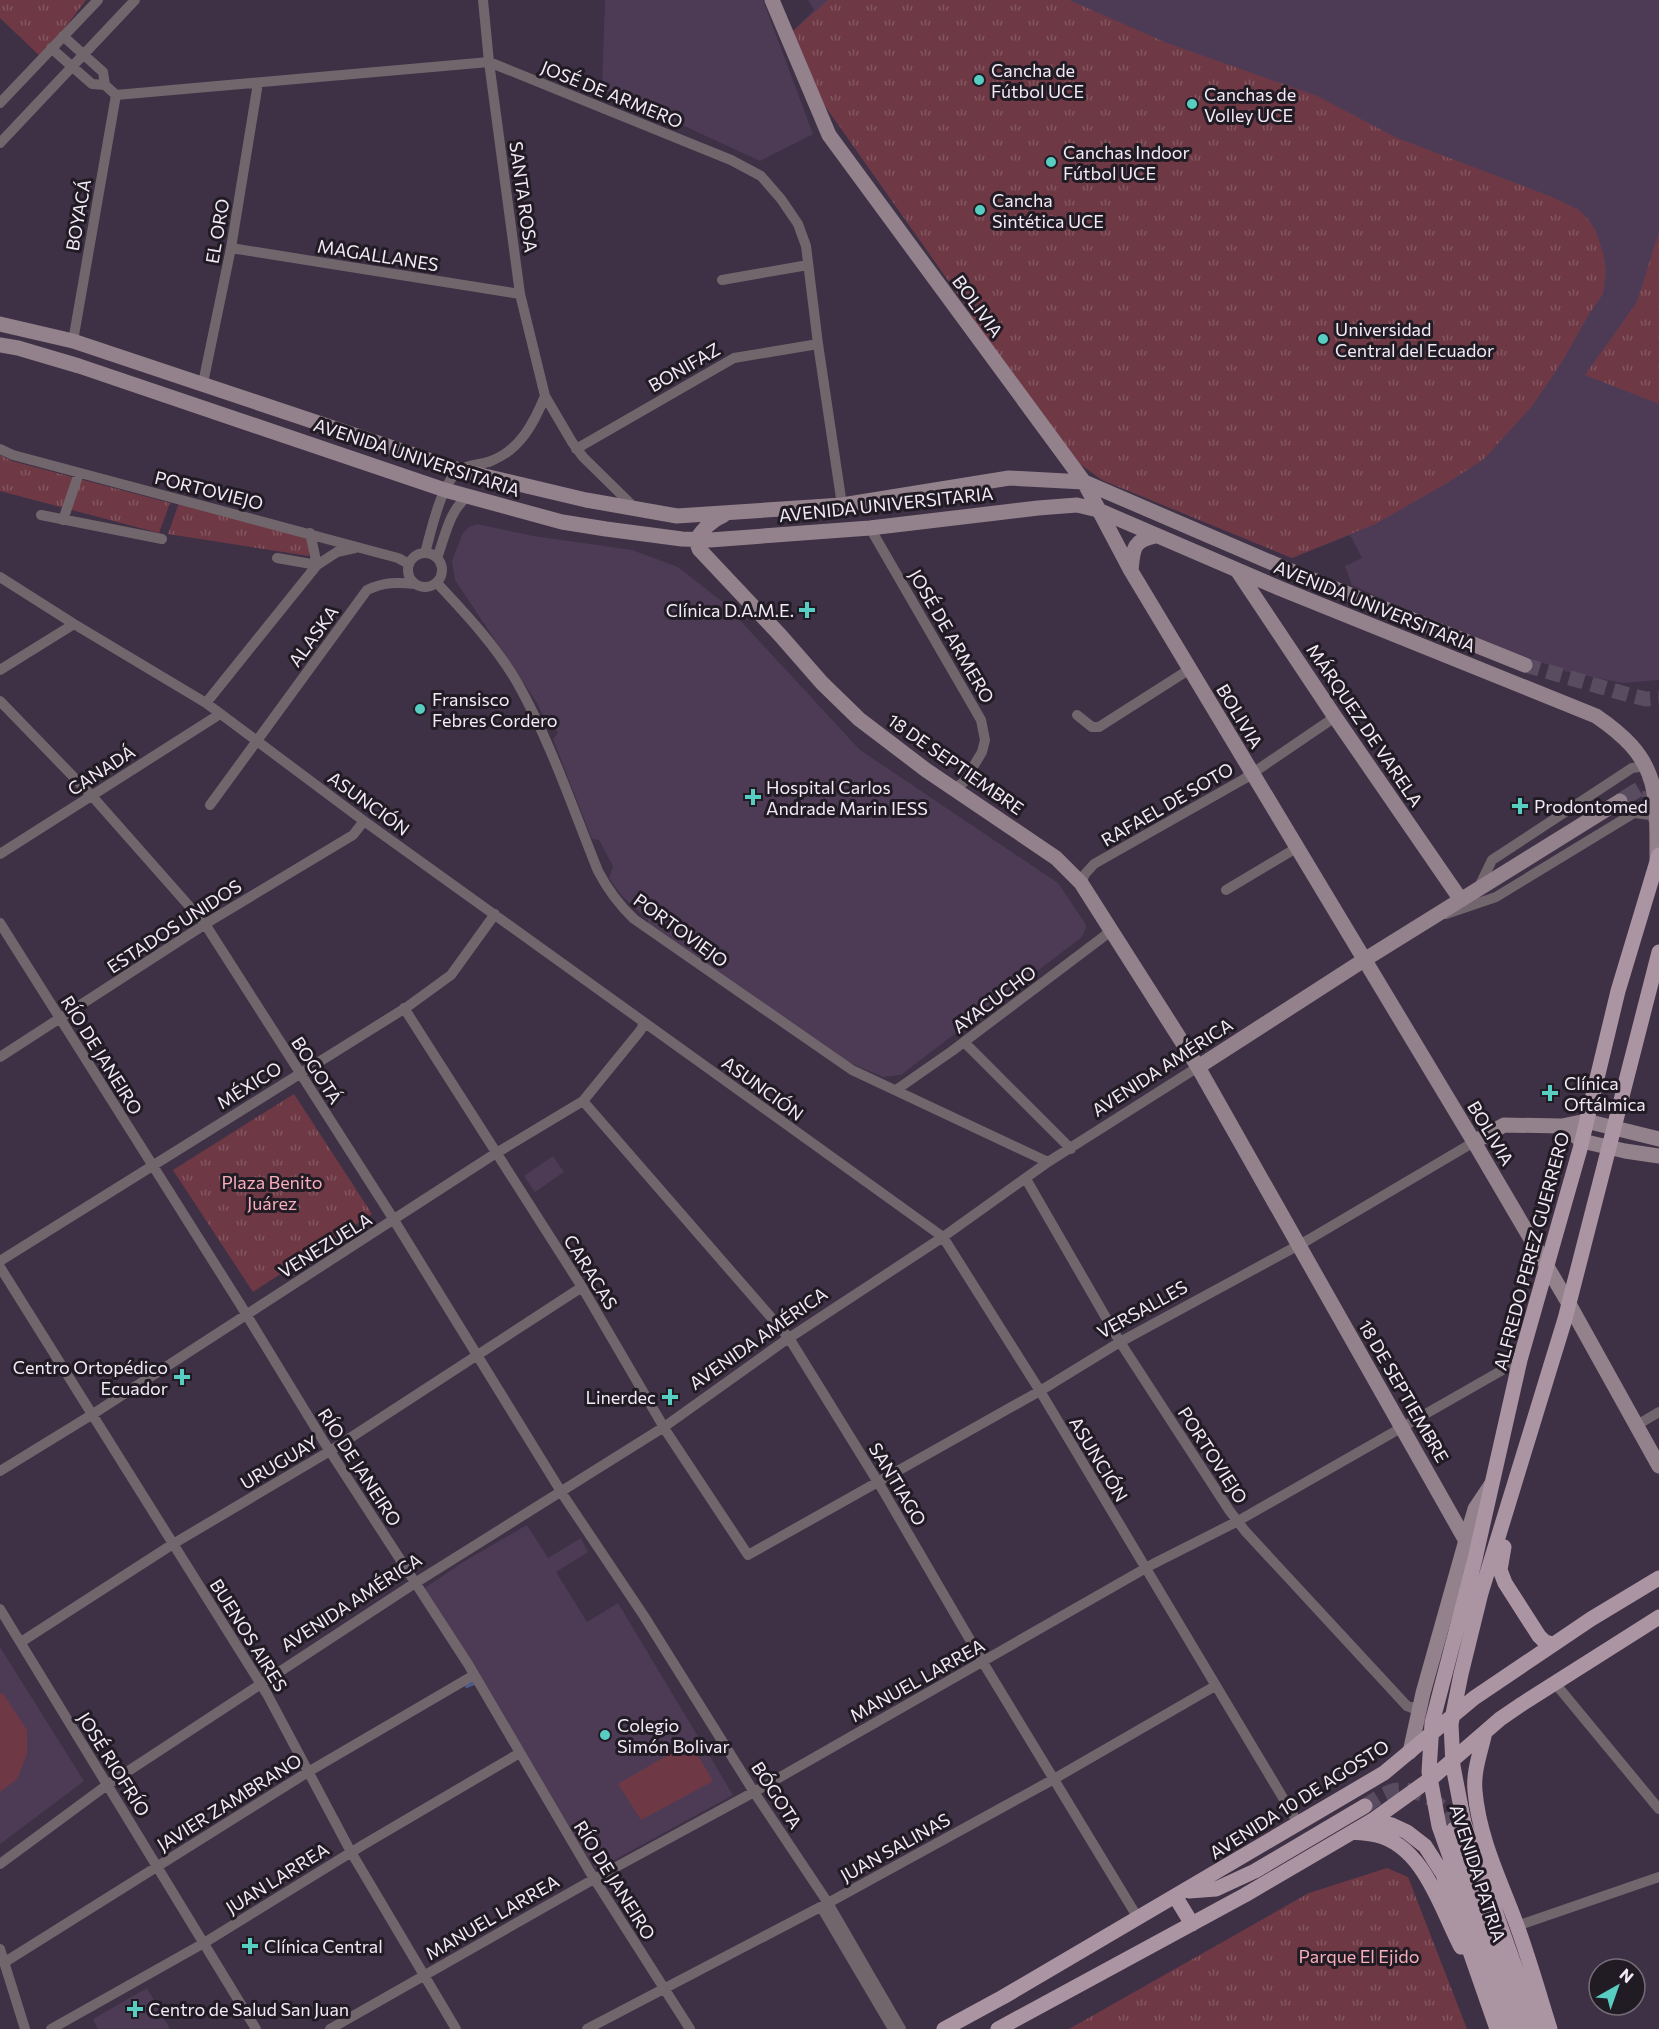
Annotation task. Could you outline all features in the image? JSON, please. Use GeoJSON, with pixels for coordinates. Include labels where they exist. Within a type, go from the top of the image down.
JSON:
{"type":"FeatureCollection","features":[{"type":"Feature","properties":{"kind":"main road","name":"ALFREDO PEREZ GUERRERO"},"geometry":{"type":"LineString","coordinates":[[1468,1586],[1520,1360],[1582,1141],[1618,991],[1658,858]]}},
{"type":"Feature","properties":{"kind":"main road"},"geometry":{"type":"LineString","coordinates":[[1553,1644],[1545,1642],[1539,1636],[1505,1583],[1500,1570],[1502,1555],[1517,1505],[1515,1484],[1569,1304],[1659,952]]}},
{"type":"Feature","properties":{"kind":"main road","name":"AVENIDA PATRIA"},"geometry":{"type":"LineString","coordinates":[[1511,2029],[1452,1826],[1451,1724],[1482,1593],[1515,1484]]}},
{"type":"Feature","properties":{"kind":"main road","name":"AVENIDA 10 DE AGOSTO"},"geometry":{"type":"LineString","coordinates":[[944,2029],[1003,1997],[1384,1773],[1474,1698],[1553,1644],[1659,1578]]}},
{"type":"Feature","properties":{"kind":"main road","name":"AVENIDA PATRIA"},"geometry":{"type":"LineString","coordinates":[[1468,1586],[1432,1723],[1429,1772],[1537,2029]]}},
{"type":"Feature","properties":{"kind":"main road"},"geometry":{"type":"LineString","coordinates":[[998,2029],[1192,1924],[1373,1820],[1433,1777],[1514,1709],[1659,1617]]}},
{"type":"Feature","properties":{"kind":"main road"},"geometry":{"type":"LineString","coordinates":[[1485,1732],[1476,1766],[1474,1789],[1488,1852],[1517,1926],[1550,2029]]}},
{"type":"Feature","properties":{"kind":"main road"},"geometry":{"type":"LineString","coordinates":[[1192,1924],[1178,1894],[1216,1889],[1256,1871],[1365,1806]]}},
{"type":"Feature","properties":{"kind":"main road"},"geometry":{"type":"LineString","coordinates":[[1373,1820],[1407,1832],[1425,1846],[1443,1874],[1497,2029]]}},
{"type":"Feature","properties":{"kind":"main road"},"geometry":{"type":"LineString","coordinates":[[1452,1826],[1525,2029]]}},
{"type":"Feature","properties":{"kind":"main road"},"geometry":{"type":"LineString","coordinates":[[1353,1832],[1378,1835],[1401,1847],[1419,1863],[1488,2004]]}},
{"type":"Feature","properties":{"kind":"street"},"geometry":{"type":"LineString","coordinates":[[0,103],[98,0]]}},
{"type":"Feature","properties":{"kind":"street"},"geometry":{"type":"LineString","coordinates":[[0,143],[135,0]]}},
{"type":"Feature","properties":{"kind":"street","name":"SANTA ROSA"},"geometry":{"type":"LineString","coordinates":[[483,0],[520,294],[545,396],[576,449],[637,510]]}},
{"type":"Feature","properties":{"kind":"street","name":"BOLIVIA"},"geometry":{"type":"LineString","coordinates":[[772,0],[829,135],[1084,482],[1131,571],[1474,1142],[1569,1304],[1659,1466]]}},
{"type":"Feature","properties":{"kind":"street"},"geometry":{"type":"LineString","coordinates":[[63,36],[103,72],[105,85]]}},
{"type":"Feature","properties":{"kind":"street"},"geometry":{"type":"LineString","coordinates":[[51,48],[92,84],[105,85],[116,95]]}},
{"type":"Feature","properties":{"kind":"street","name":"JOSÉ DE ARMERO"},"geometry":{"type":"LineString","coordinates":[[116,95],[489,62],[731,160],[761,176],[798,224],[806,246],[842,505]]}},
{"type":"Feature","properties":{"kind":"street","name":"EL ORO"},"geometry":{"type":"LineString","coordinates":[[203,383],[231,248],[258,83]]}},
{"type":"Feature","properties":{"kind":"street","name":"BOYACÁ"},"geometry":{"type":"LineString","coordinates":[[73,341],[116,95]]}},
{"type":"Feature","properties":{"kind":"street","name":"MAGALLANES"},"geometry":{"type":"LineString","coordinates":[[231,248],[520,294]]}},
{"type":"Feature","properties":{"kind":"street"},"geometry":{"type":"LineString","coordinates":[[722,280],[808,265]]}},
{"type":"Feature","properties":{"kind":"street","name":"AVENIDA UNIVERSITARIA"},"geometry":{"type":"LineString","coordinates":[[0,324],[73,341],[459,470],[637,510],[677,516],[842,505],[1009,478],[1084,482],[1298,574],[1526,665]]}},
{"type":"Feature","properties":{"kind":"street","name":"BONIFAZ"},"geometry":{"type":"LineString","coordinates":[[576,449],[734,358],[818,344]]}},
{"type":"Feature","properties":{"kind":"street","name":"AVENIDA UNIVERSITARIA"},"geometry":{"type":"LineString","coordinates":[[0,345],[79,366],[445,490],[562,522],[648,535],[696,540],[742,538],[870,528],[1038,508],[1077,506],[1098,510],[1279,588],[1596,716],[1630,743],[1648,766],[1656,794],[1658,858]]}},
{"type":"Feature","properties":{"kind":"street"},"geometry":{"type":"LineString","coordinates":[[425,553],[445,490],[459,470],[491,461],[510,450],[525,436],[545,396]]}},
{"type":"Feature","properties":{"kind":"street","name":"PORTOVIEJO"},"geometry":{"type":"LineString","coordinates":[[0,449],[13,455],[79,473],[310,533],[410,564]]}},
{"type":"Feature","properties":{"kind":"street"},"geometry":{"type":"LineString","coordinates":[[63,520],[79,473]]}},
{"type":"Feature","properties":{"kind":"street"},"geometry":{"type":"LineString","coordinates":[[437,558],[454,512],[467,496]]}},
{"type":"Feature","properties":{"kind":"street"},"geometry":{"type":"LineString","coordinates":[[696,540],[702,530],[712,521],[726,514]]}},
{"type":"Feature","properties":{"kind":"street"},"geometry":{"type":"LineString","coordinates":[[41,515],[162,538]]}},
{"type":"Feature","properties":{"kind":"street","name":"JOSÉ DE ARMERO"},"geometry":{"type":"LineString","coordinates":[[870,528],[981,720],[985,740],[982,752],[964,782],[958,786],[950,786]]}},
{"type":"Feature","properties":{"kind":"street"},"geometry":{"type":"LineString","coordinates":[[310,533],[316,565]]}},
{"type":"Feature","properties":{"kind":"street"},"geometry":{"type":"LineString","coordinates":[[1131,571],[1133,551],[1138,542],[1143,538],[1155,536]]}},
{"type":"Feature","properties":{"kind":"street","name":"18 DE SEPTIEMBRE"},"geometry":{"type":"LineString","coordinates":[[696,540],[699,549],[822,683],[860,719],[926,770],[1056,858],[1081,884],[1198,1067],[1475,1557]]}},
{"type":"Feature","properties":{"kind":"street"},"geometry":{"type":"LineString","coordinates":[[206,703],[316,565],[337,552],[361,548]]}},
{"type":"Feature","properties":{"kind":"street"},"geometry":{"type":"LineString","coordinates":[[425,553],[437,558],[442,568],[441,579],[426,588],[415,584],[409,575],[410,564],[416,556],[425,553]]}},
{"type":"Feature","properties":{"kind":"street"},"geometry":{"type":"LineString","coordinates":[[277,558],[316,565]]}},
{"type":"Feature","properties":{"kind":"street","name":"MÁRQUEZ DE VARELA"},"geometry":{"type":"LineString","coordinates":[[1237,570],[1461,900]]}},
{"type":"Feature","properties":{"kind":"street"},"geometry":{"type":"LineString","coordinates":[[1266,611],[1279,588],[1298,574]]}},
{"type":"Feature","properties":{"kind":"street","name":"ASUNCIÓN"},"geometry":{"type":"LineString","coordinates":[[0,577],[206,703],[364,821],[943,1237],[1040,1391],[1298,1823]]}},
{"type":"Feature","properties":{"kind":"street","name":"ALASKA"},"geometry":{"type":"LineString","coordinates":[[210,805],[368,590],[379,584],[393,581],[415,584]]}},
{"type":"Feature","properties":{"kind":"street","name":"PORTOVIEJO"},"geometry":{"type":"LineString","coordinates":[[437,583],[495,651],[517,682],[538,722],[598,871],[620,906],[634,919],[852,1070],[1048,1162]]}},
{"type":"Feature","properties":{"kind":"street"},"geometry":{"type":"LineString","coordinates":[[0,670],[74,624]]}},
{"type":"Feature","properties":{"kind":"street"},"geometry":{"type":"LineString","coordinates":[[1077,715],[1092,727],[1099,727],[1190,669]]}},
{"type":"Feature","properties":{"kind":"street","name":"BOGOTÁ"},"geometry":{"type":"LineString","coordinates":[[0,701],[92,796],[205,924],[394,1220],[562,1491]]}},
{"type":"Feature","properties":{"kind":"street","name":"CANADÁ"},"geometry":{"type":"LineString","coordinates":[[0,854],[220,714]]}},
{"type":"Feature","properties":{"kind":"street","name":"RAFAEL DE SOTO"},"geometry":{"type":"LineString","coordinates":[[1081,884],[1085,874],[1094,864],[1252,774],[1335,717]]}},
{"type":"Feature","properties":{"kind":"street"},"geometry":{"type":"LineString","coordinates":[[1478,889],[1492,860],[1632,768],[1648,766]]}},
{"type":"Feature","properties":{"kind":"street","name":"AVENIDA AMÉRICA"},"geometry":{"type":"LineString","coordinates":[[0,1864],[106,1785],[414,1583],[664,1427],[789,1338],[943,1237],[1048,1162],[1364,960],[1620,801]]}},
{"type":"Feature","properties":{"kind":"street","name":"AVENIDA AMÉRICA"},"geometry":{"type":"LineString","coordinates":[[1429,920],[1496,897],[1634,813],[1650,814],[1657,826]]}},
{"type":"Feature","properties":{"kind":"street","name":"ESTADOS UNIDOS"},"geometry":{"type":"LineString","coordinates":[[0,1058],[205,924],[353,835],[364,821]]}},
{"type":"Feature","properties":{"kind":"street"},"geometry":{"type":"LineString","coordinates":[[1226,890],[1298,847]]}},
{"type":"Feature","properties":{"kind":"street","name":"MÉXICO"},"geometry":{"type":"LineString","coordinates":[[0,1261],[404,1008],[451,975],[495,914]]}},
{"type":"Feature","properties":{"kind":"street","name":"RÍO DE JANEIRO"},"geometry":{"type":"LineString","coordinates":[[0,923],[330,1451],[474,1675],[518,1754],[594,1879],[690,2029]]}},
{"type":"Feature","properties":{"kind":"street","name":"AYACUCHO"},"geometry":{"type":"LineString","coordinates":[[896,1090],[964,1042],[1111,931]]}},
{"type":"Feature","properties":{"kind":"street","name":"CARACAS"},"geometry":{"type":"LineString","coordinates":[[404,1008],[582,1287],[664,1427],[748,1555]]}},
{"type":"Feature","properties":{"kind":"street","name":"VENEZUELA"},"geometry":{"type":"LineString","coordinates":[[0,1472],[496,1154],[583,1101],[640,1031],[643,1026],[642,1021]]}},
{"type":"Feature","properties":{"kind":"street"},"geometry":{"type":"LineString","coordinates":[[964,1042],[1071,1149]]}},
{"type":"Feature","properties":{"kind":"street","name":"SANTIAGO"},"geometry":{"type":"LineString","coordinates":[[583,1101],[789,1338],[878,1482],[983,1662],[1138,1918]]}},
{"type":"Feature","properties":{"kind":"street","name":"VERSALLES"},"geometry":{"type":"LineString","coordinates":[[748,1555],[1040,1391],[1120,1342],[1299,1245],[1504,1125],[1562,1126],[1586,1121],[1659,1139]]}},
{"type":"Feature","properties":{"kind":"street"},"geometry":{"type":"LineString","coordinates":[[1562,1126],[1582,1141],[1659,1156]]}},
{"type":"Feature","properties":{"kind":"street","name":"PORTOVIEJO"},"geometry":{"type":"LineString","coordinates":[[1026,1179],[1120,1342],[1238,1521],[1407,1706],[1412,1708],[1420,1706]]}},
{"type":"Feature","properties":{"kind":"street","name":"BUENOS AIRES"},"geometry":{"type":"LineString","coordinates":[[0,1267],[261,1684],[351,1852],[456,2029]]}},
{"type":"Feature","properties":{"kind":"street","name":"URUGUAY"},"geometry":{"type":"LineString","coordinates":[[21,1642],[173,1544],[330,1451],[582,1287]]}},
{"type":"Feature","properties":{"kind":"street","name":"MANUEL LARREA"},"geometry":{"type":"LineString","coordinates":[[330,2029],[594,1879],[754,1792],[1145,1569],[1238,1521],[1520,1360]]}},
{"type":"Feature","properties":{"kind":"street"},"geometry":{"type":"LineString","coordinates":[[1637,1425],[1659,1412]]}},
{"type":"Feature","properties":{"kind":"street"},"geometry":{"type":"LineString","coordinates":[[1410,1752],[1420,1706],[1475,1509],[1491,1485]]}},
{"type":"Feature","properties":{"kind":"street","name":"BÓGOTA"},"geometry":{"type":"LineString","coordinates":[[562,1491],[644,1616],[901,2029]]}},
{"type":"Feature","properties":{"kind":"street","name":"JOSÉ RIOFRÍO"},"geometry":{"type":"LineString","coordinates":[[0,1609],[256,2029]]}},
{"type":"Feature","properties":{"kind":"street","name":"JAVIER ZAMBRANO"},"geometry":{"type":"LineString","coordinates":[[5,1962],[308,1772],[474,1675]]}},
{"type":"Feature","properties":{"kind":"street"},"geometry":{"type":"LineString","coordinates":[[1554,1682],[1659,1809]]}},
{"type":"Feature","properties":{"kind":"street","name":"JUAN SALINAS"},"geometry":{"type":"LineString","coordinates":[[587,2029],[825,1905],[1054,1779],[1215,1686]]}},
{"type":"Feature","properties":{"kind":"street","name":"JUAN LARREA"},"geometry":{"type":"LineString","coordinates":[[51,2029],[204,1943],[351,1852],[518,1754]]}},
{"type":"Feature","properties":{"kind":"street"},"geometry":{"type":"LineString","coordinates":[[1517,1926],[1659,1876]]}},
{"type":"Feature","properties":{"kind":"street","name":"BÓGOTA"},"geometry":{"type":"LineString","coordinates":[[825,1905],[892,2029]]}},
{"type":"Feature","properties":{"kind":"street"},"geometry":{"type":"LineString","coordinates":[[0,1949],[25,2029]]}},
{"type":"Feature","properties":{"kind":"shaded area"},"geometry":{"type":"Polygon","coordinates":[[[605,0],[763,0],[813,134],[760,161],[602,88],[605,0]]]}},
{"type":"Feature","properties":{"kind":"shaded area","name":"Universidad Central del Ecuador"},"geometry":{"type":"Polygon","coordinates":[[[808,0],[1659,0],[1659,680],[1623,683],[1568,672],[1441,626],[1352,585],[1345,566],[1362,558],[1350,535],[1292,558],[1102,480],[994,352],[962,300],[825,106],[791,33],[814,10],[808,0]]]}},
{"type":"Feature","properties":{"kind":"shaded area","name":"Hospital Carlos Andrade Marin IESS"},"geometry":{"type":"Polygon","coordinates":[[[477,524],[533,536],[632,550],[678,567],[724,603],[860,750],[1058,883],[1085,923],[1086,928],[1082,937],[901,1075],[883,1077],[846,1061],[648,924],[648,920],[621,895],[609,878],[613,866],[599,840],[592,839],[553,739],[558,733],[554,727],[549,728],[537,703],[455,580],[452,562],[455,553],[463,533],[469,527],[477,524]]]}},
{"type":"Feature","properties":{"kind":"shaded area"},"geometry":{"type":"Polygon","coordinates":[[[553,1156],[564,1172],[535,1192],[524,1176],[553,1156]]]}},
{"type":"Feature","properties":{"kind":"shaded area","name":"Colegio Simón Bolivar"},"geometry":{"type":"Polygon","coordinates":[[[527,1525],[548,1558],[581,1538],[588,1552],[556,1572],[587,1622],[618,1603],[733,1795],[596,1870],[422,1590],[463,1562],[527,1525]]]}},
{"type":"Feature","properties":{"kind":"shaded area"},"geometry":{"type":"Polygon","coordinates":[[[0,1647],[84,1781],[0,1844],[0,1647]]]}},
{"type":"Feature","properties":{"kind":"shaded area","name":"Centro de Salud San Juan"},"geometry":{"type":"Polygon","coordinates":[[[147,1988],[170,2029],[98,2029],[93,2019],[147,1988]]]}},
{"type":"Feature","properties":{"kind":"green space"},"geometry":{"type":"Polygon","coordinates":[[[0,0],[86,0],[42,58],[0,18],[0,0]]]}},
{"type":"Feature","properties":{"kind":"green space","name":"Universidad Central del Ecuador"},"geometry":{"type":"Polygon","coordinates":[[[828,0],[1069,0],[1167,43],[1317,96],[1397,138],[1552,197],[1579,210],[1596,231],[1603,253],[1606,271],[1603,294],[1532,406],[1484,459],[1375,524],[1292,558],[1102,480],[1077,462],[994,352],[962,300],[825,106],[804,69],[791,33],[828,0]]]}},
{"type":"Feature","properties":{"kind":"green space"},"geometry":{"type":"Polygon","coordinates":[[[1659,232],[1659,404],[1585,375],[1637,302],[1659,232]]]}},
{"type":"Feature","properties":{"kind":"green space"},"geometry":{"type":"Polygon","coordinates":[[[0,455],[12,461],[170,503],[159,533],[0,491],[0,455]]]}},
{"type":"Feature","properties":{"kind":"green space"},"geometry":{"type":"Polygon","coordinates":[[[179,503],[309,539],[309,556],[168,534],[179,503]]]}},
{"type":"Feature","properties":{"kind":"green space","name":"Plaza Benito Juárez"},"geometry":{"type":"Polygon","coordinates":[[[294,1094],[372,1214],[253,1292],[173,1170],[294,1094]]]}},
{"type":"Feature","properties":{"kind":"green space"},"geometry":{"type":"Polygon","coordinates":[[[0,1693],[4,1695],[27,1730],[27,1754],[17,1779],[0,1792],[0,1693]]]}},
{"type":"Feature","properties":{"kind":"green space"},"geometry":{"type":"Polygon","coordinates":[[[690,1742],[713,1781],[641,1820],[618,1784],[690,1742]]]}},
{"type":"Feature","properties":{"kind":"green space","name":"Parque El Ejido"},"geometry":{"type":"Polygon","coordinates":[[[1387,1868],[1408,1877],[1467,2029],[1069,2029],[1309,1893],[1387,1868]]]}},
{"type":"Feature","properties":{"kind":"waterway"},"geometry":{"type":"LineString","coordinates":[[467,1686],[477,1682]]}},
{"type":"Feature","properties":{"kind":"tunnel"},"geometry":{"type":"LineString","coordinates":[[1525,665],[1629,695],[1646,699],[1659,698]]}},
{"type":"Feature","properties":{"kind":"tunnel"},"geometry":{"type":"LineString","coordinates":[[1626,797],[1659,777]]}},
{"type":"Feature","properties":{"kind":"tunnel"},"geometry":{"type":"LineString","coordinates":[[1620,801],[1626,797],[1659,800]]}},
{"type":"Feature","properties":{"kind":"tunnel"},"geometry":{"type":"LineString","coordinates":[[1365,1806],[1396,1790],[1416,1792],[1435,1801],[1446,1813],[1454,1829]]}},
{"type":"Feature","properties":{"kind":"place","name":"Cancha de Fútbol UCE"},"geometry":{"type":"Point","coordinates":[979,80]}},
{"type":"Feature","properties":{"kind":"place","name":"Canchas de Volley UCE"},"geometry":{"type":"Point","coordinates":[1192,104]}},
{"type":"Feature","properties":{"kind":"place","name":"Canchas Indoor Fútbol UCE"},"geometry":{"type":"Point","coordinates":[1051,162]}},
{"type":"Feature","properties":{"kind":"place","name":"Cancha Sintética UCE"},"geometry":{"type":"Point","coordinates":[980,210]}},
{"type":"Feature","properties":{"kind":"place","name":"Universidad Central del Ecuador"},"geometry":{"type":"Point","coordinates":[1323,339]}},
{"type":"Feature","properties":{"kind":"place","name":"Clínica D.A.M.E."},"geometry":{"type":"Point","coordinates":[807,610]}},
{"type":"Feature","properties":{"kind":"place","name":"Fransisco Febres Cordero"},"geometry":{"type":"Point","coordinates":[420,709]}},
{"type":"Feature","properties":{"kind":"place","name":"Hospital Carlos Andrade Marin IESS"},"geometry":{"type":"Point","coordinates":[753,797]}},
{"type":"Feature","properties":{"kind":"place","name":"Prodontomed"},"geometry":{"type":"Point","coordinates":[1520,806]}},
{"type":"Feature","properties":{"kind":"place","name":"Clínica Oftálmica"},"geometry":{"type":"Point","coordinates":[1550,1093]}},
{"type":"Feature","properties":{"kind":"place","name":"Centro Ortopédico Ecuador"},"geometry":{"type":"Point","coordinates":[182,1377]}},
{"type":"Feature","properties":{"kind":"place","name":"Linerdec"},"geometry":{"type":"Point","coordinates":[670,1397]}},
{"type":"Feature","properties":{"kind":"place","name":"Colegio Simón Bolivar"},"geometry":{"type":"Point","coordinates":[605,1735]}},
{"type":"Feature","properties":{"kind":"place","name":"Clínica Central"},"geometry":{"type":"Point","coordinates":[250,1946]}},
{"type":"Feature","properties":{"kind":"place","name":"Centro de Salud San Juan"},"geometry":{"type":"Point","coordinates":[135,2009]}}]}
